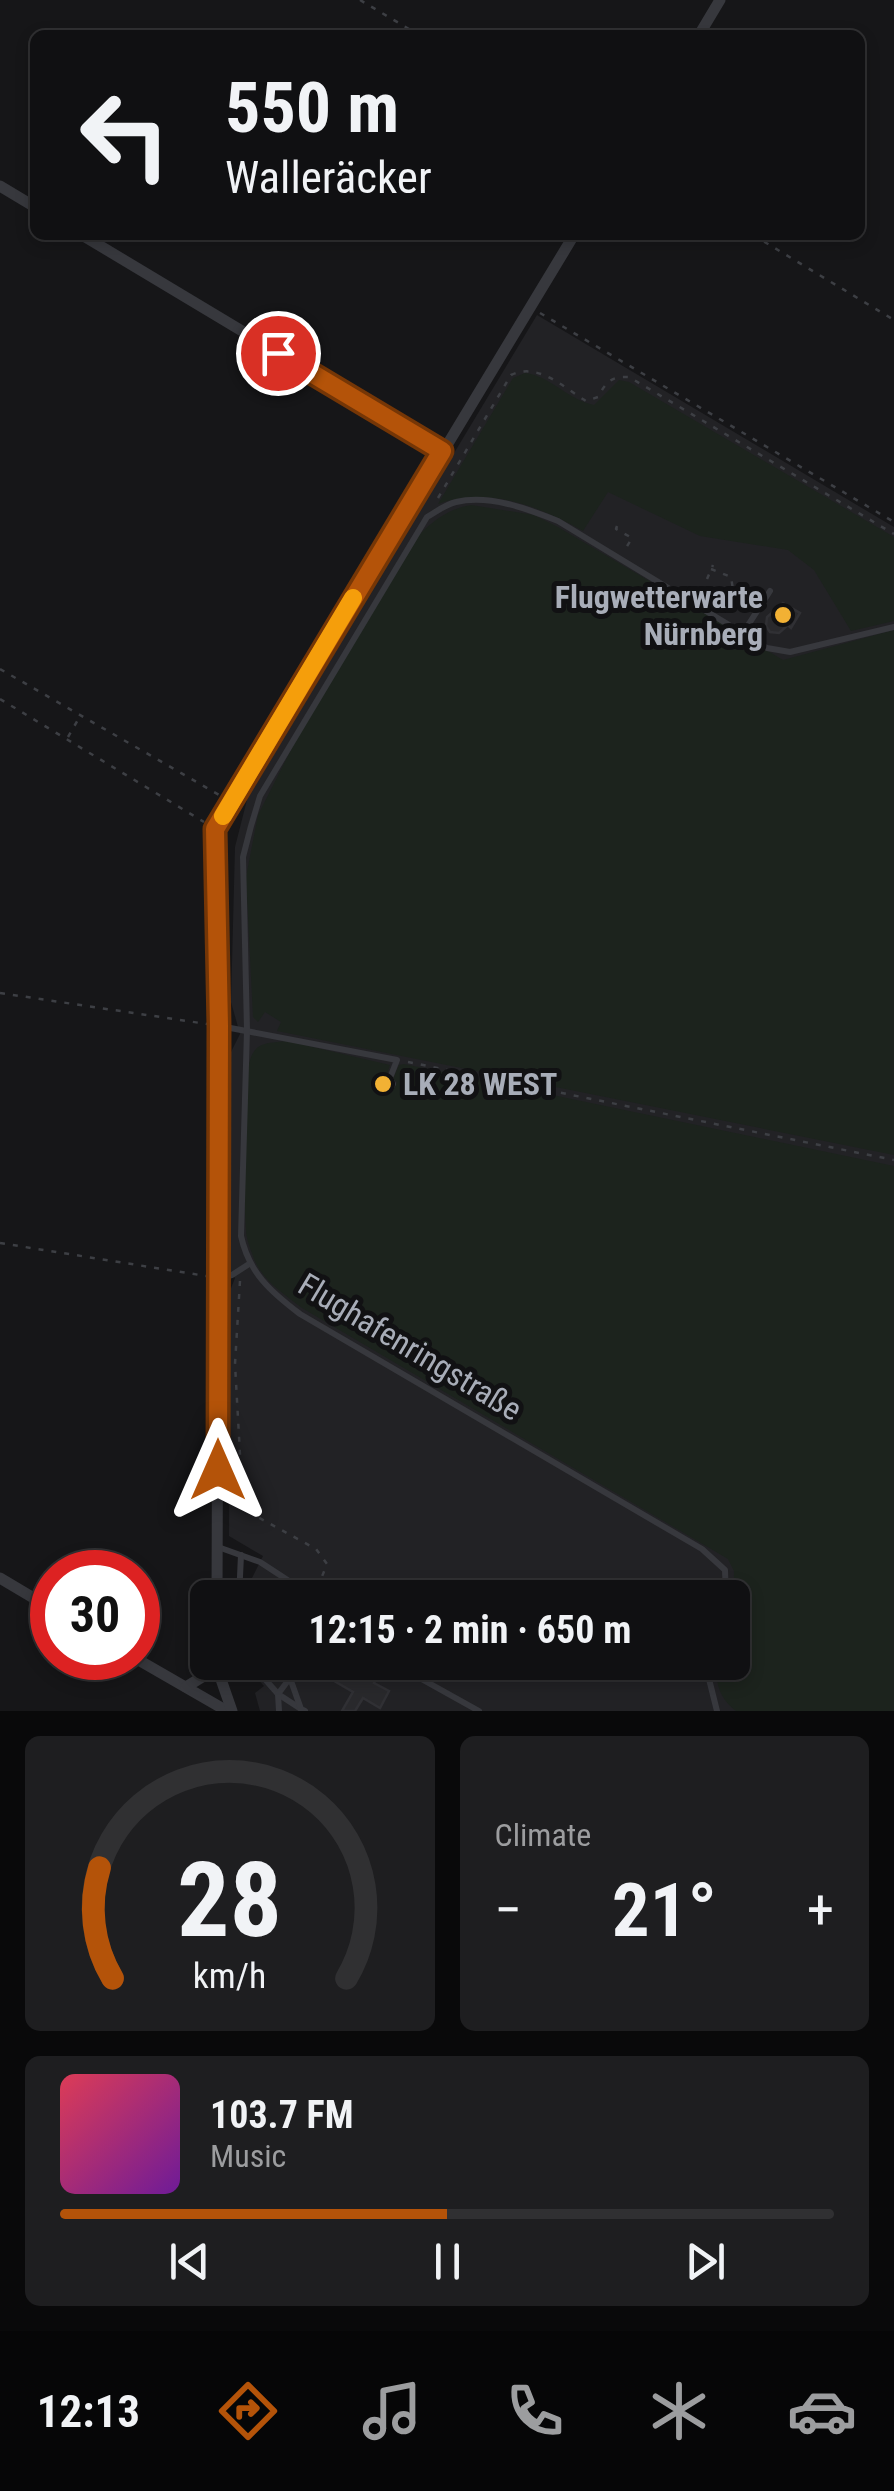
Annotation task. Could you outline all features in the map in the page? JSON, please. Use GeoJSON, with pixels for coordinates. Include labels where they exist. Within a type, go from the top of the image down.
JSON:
{"type":"FeatureCollection","features":[{"type":"Feature","properties":{"kind":"street"},"geometry":{"type":"LineString","coordinates":[[701,30],[720,0]]}},
{"type":"Feature","properties":{"kind":"street"},"geometry":{"type":"LineString","coordinates":[[0,186],[30,204]]}},
{"type":"Feature","properties":{"kind":"street"},"geometry":{"type":"LineString","coordinates":[[90,240],[442,451]]}},
{"type":"Feature","properties":{"kind":"street"},"geometry":{"type":"LineString","coordinates":[[217,1580],[219,1026],[215,829],[571,240]]}},
{"type":"Feature","properties":{"kind":"street"},"geometry":{"type":"LineString","coordinates":[[0,1578],[30,1596]]}},
{"type":"Feature","properties":{"kind":"street"},"geometry":{"type":"LineString","coordinates":[[160,1672],[229,1711]]}},
{"type":"Feature","properties":{"kind":"street"},"geometry":{"type":"LineString","coordinates":[[186,1687],[196,1680]]}},
{"type":"Feature","properties":{"kind":"street"},"geometry":{"type":"LineString","coordinates":[[219,1680],[229,1711]]}},
{"type":"Feature","properties":{"kind":"lane"},"geometry":{"type":"LineString","coordinates":[[218,1278],[249,1264],[241,1236],[246,1030],[243,856],[260,796],[427,516],[456,502],[481,501],[527,508],[558,521],[767,648],[790,652],[894,626]]}},
{"type":"Feature","properties":{"kind":"lane"},"geometry":{"type":"LineString","coordinates":[[743,634],[770,591]]}},
{"type":"Feature","properties":{"kind":"lane"},"geometry":{"type":"LineString","coordinates":[[219,1026],[396,1060],[391,1088]]}},
{"type":"Feature","properties":{"kind":"lane","name":"Flughafenringstraße"},"geometry":{"type":"LineString","coordinates":[[249,1264],[259,1280],[300,1314],[702,1549],[725,1570],[725,1580]]}},
{"type":"Feature","properties":{"kind":"lane"},"geometry":{"type":"LineString","coordinates":[[218,1546],[260,1562],[289,1580]]}},
{"type":"Feature","properties":{"kind":"lane"},"geometry":{"type":"LineString","coordinates":[[240,1580],[241,1555]]}},
{"type":"Feature","properties":{"kind":"lane"},"geometry":{"type":"LineString","coordinates":[[266,1680],[278,1694],[303,1710]]}},
{"type":"Feature","properties":{"kind":"lane"},"geometry":{"type":"LineString","coordinates":[[279,1711],[278,1694],[288,1680]]}},
{"type":"Feature","properties":{"kind":"lane"},"geometry":{"type":"LineString","coordinates":[[291,1680],[303,1710]]}},
{"type":"Feature","properties":{"kind":"lane"},"geometry":{"type":"LineString","coordinates":[[424,1680],[479,1711]]}},
{"type":"Feature","properties":{"kind":"lane"},"geometry":{"type":"LineString","coordinates":[[710,1680],[717,1711]]}},
{"type":"Feature","properties":{"kind":"path"},"geometry":{"type":"LineString","coordinates":[[360,0],[411,30]]}},
{"type":"Feature","properties":{"kind":"path"},"geometry":{"type":"LineString","coordinates":[[761,240],[894,320]]}},
{"type":"Feature","properties":{"kind":"path"},"geometry":{"type":"LineString","coordinates":[[530,307],[894,522]]}},
{"type":"Feature","properties":{"kind":"path"},"geometry":{"type":"LineString","coordinates":[[427,516],[512,375],[524,369],[539,372],[586,401],[598,397],[607,381],[617,376],[629,377],[894,534]]}},
{"type":"Feature","properties":{"kind":"path"},"geometry":{"type":"LineString","coordinates":[[617,526],[632,538],[621,558]]}},
{"type":"Feature","properties":{"kind":"path"},"geometry":{"type":"LineString","coordinates":[[707,579],[712,567],[731,577],[734,596],[758,610]]}},
{"type":"Feature","properties":{"kind":"path"},"geometry":{"type":"LineString","coordinates":[[0,669],[231,802]]}},
{"type":"Feature","properties":{"kind":"path"},"geometry":{"type":"LineString","coordinates":[[0,699],[215,829]]}},
{"type":"Feature","properties":{"kind":"path"},"geometry":{"type":"LineString","coordinates":[[67,738],[80,716]]}},
{"type":"Feature","properties":{"kind":"path"},"geometry":{"type":"LineString","coordinates":[[0,993],[219,1026]]}},
{"type":"Feature","properties":{"kind":"path"},"geometry":{"type":"LineString","coordinates":[[396,1060],[894,1160]]}},
{"type":"Feature","properties":{"kind":"path"},"geometry":{"type":"LineString","coordinates":[[0,1243],[218,1278]]}},
{"type":"Feature","properties":{"kind":"path"},"geometry":{"type":"LineString","coordinates":[[240,1270],[235,1364],[244,1509],[316,1549],[327,1564],[320,1580]]}},
{"type":"Feature","properties":{"kind":"shaded area"},"geometry":{"type":"Polygon","coordinates":[[[537,315],[894,527],[894,1711],[260,1711],[255,1693],[264,1686],[259,1680],[750,1680],[750,1580],[251,1580],[263,1556],[229,1536],[230,1291],[235,1278],[229,1272],[231,1052],[240,1034],[231,1002],[235,847],[248,796],[537,315]]]}},
{"type":"Feature","properties":{"kind":"shaded area"},"geometry":{"type":"Polygon","coordinates":[[[525,373],[594,405],[619,380],[629,382],[894,537],[894,621],[851,631],[814,570],[788,550],[700,536],[608,492],[583,531],[513,501],[476,497],[438,504],[513,378],[525,373]]]}},
{"type":"Feature","properties":{"kind":"shaded area"},"geometry":{"type":"Polygon","coordinates":[[[471,505],[534,515],[783,660],[894,630],[894,1155],[277,1031],[281,1022],[265,1012],[258,1022],[253,1017],[246,877],[258,815],[295,742],[419,535],[443,516],[471,505]]]}},
{"type":"Feature","properties":{"kind":"shaded area"},"geometry":{"type":"Polygon","coordinates":[[[287,1041],[390,1065],[385,1080],[378,1084],[392,1092],[399,1065],[404,1064],[894,1166],[894,1711],[736,1711],[722,1696],[718,1680],[750,1680],[750,1580],[734,1580],[728,1559],[302,1308],[268,1280],[254,1259],[246,1233],[243,1138],[249,1066],[256,1049],[287,1041]]]}},
{"type":"Feature","properties":{"kind":"building","name":"Flugwetterwarte Nürnberg"},"geometry":{"type":"Polygon","coordinates":[[[783,603],[800,613],[791,628],[788,625],[779,633],[770,632],[767,617],[783,603]]]}},
{"type":"Feature","properties":{"kind":"building"},"geometry":{"type":"Polygon","coordinates":[[[333,1680],[376,1680],[374,1683],[389,1691],[380,1708],[363,1698],[355,1711],[342,1711],[353,1692],[333,1680]]]}},
{"type":"Feature","properties":{"kind":"slow traffic"},"geometry":{"type":"LineString","coordinates":[[223,816],[353,598]]}},
{"type":"Feature","properties":{"kind":"place","name":"Flugwetterwarte Nürnberg"},"geometry":{"type":"Point","coordinates":[783,615]}},
{"type":"Feature","properties":{"kind":"place","name":"LK 28 WEST"},"geometry":{"type":"Point","coordinates":[383,1084]}},
{"type":"Feature","properties":{"kind":"route"},"geometry":{"type":"LineString","coordinates":[[218,1470],[219,1026],[215,829],[442,451],[278,353]]}}]}
